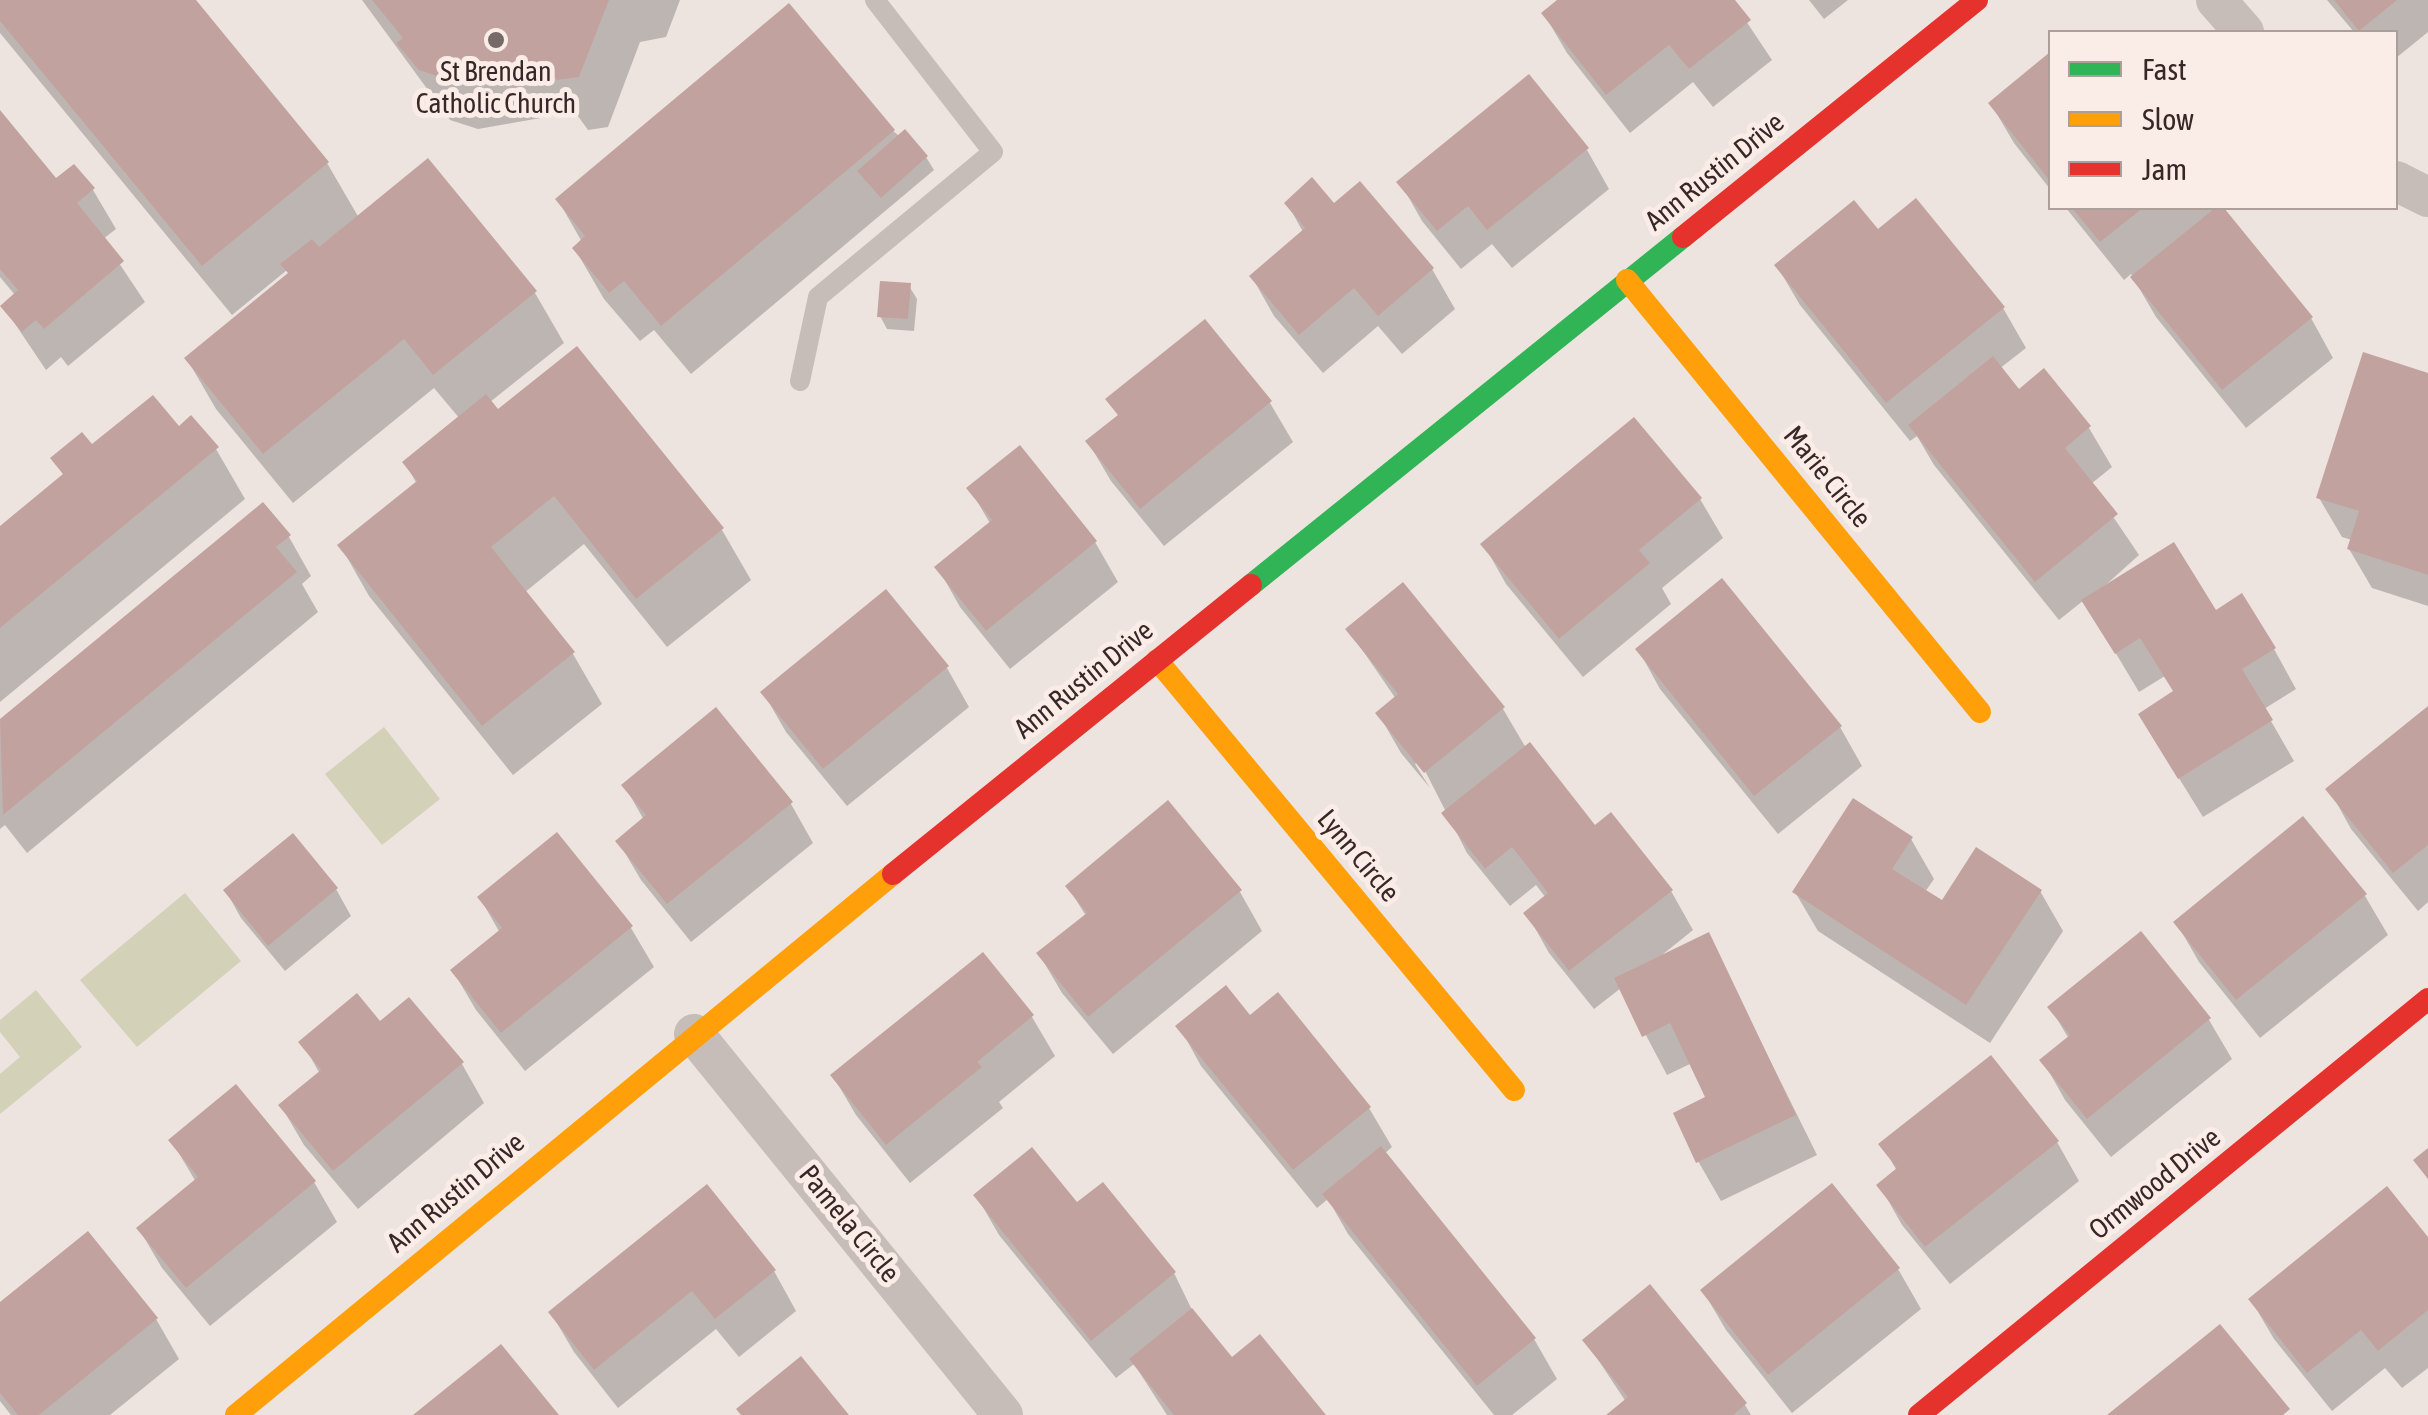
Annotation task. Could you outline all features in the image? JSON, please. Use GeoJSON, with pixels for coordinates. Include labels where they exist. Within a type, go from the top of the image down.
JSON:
{"type":"FeatureCollection","features":[{"type":"Feature","properties":{"kind":"street","name":"Ann Rustin Drive"},"geometry":{"type":"LineString","coordinates":[[236,1415],[694,1034],[1977,0]]}},
{"type":"Feature","properties":{"kind":"street"},"geometry":{"type":"LineString","coordinates":[[2216,0],[2242,30]]}},
{"type":"Feature","properties":{"kind":"street"},"geometry":{"type":"LineString","coordinates":[[2398,182],[2428,198]]}},
{"type":"Feature","properties":{"kind":"street","name":"Marie Circle"},"geometry":{"type":"LineString","coordinates":[[1628,280],[1980,712]]}},
{"type":"Feature","properties":{"kind":"street","name":"Lynn Circle"},"geometry":{"type":"LineString","coordinates":[[1157,660],[1514,1090]]}},
{"type":"Feature","properties":{"kind":"street","name":"Ormwood Drive"},"geometry":{"type":"LineString","coordinates":[[1920,1415],[2428,999]]}},
{"type":"Feature","properties":{"kind":"street","name":"Pamela Circle"},"geometry":{"type":"LineString","coordinates":[[694,1034],[1003,1415]]}},
{"type":"Feature","properties":{"kind":"lane"},"geometry":{"type":"LineString","coordinates":[[800,381],[818,296],[994,152],[876,0]]}},
{"type":"Feature","properties":{"kind":"shaded area"},"geometry":{"type":"Polygon","coordinates":[[[384,727],[440,799],[382,845],[325,774],[384,727]]]}},
{"type":"Feature","properties":{"kind":"shaded area"},"geometry":{"type":"Polygon","coordinates":[[[185,893],[241,961],[137,1047],[80,980],[185,893]]]}},
{"type":"Feature","properties":{"kind":"shaded area"},"geometry":{"type":"Polygon","coordinates":[[[36,990],[82,1047],[0,1114],[0,1074],[20,1057],[0,1032],[0,1020],[36,990]]]}},
{"type":"Feature","properties":{"kind":"building"},"geometry":{"type":"Polygon","coordinates":[[[0,0],[196,0],[329,162],[202,266],[0,21],[0,0]]]}},
{"type":"Feature","properties":{"kind":"building","name":"St Brendan Catholic Church"},"geometry":{"type":"Polygon","coordinates":[[[372,0],[609,0],[579,77],[557,80],[543,63],[448,80],[419,70],[396,43],[403,38],[372,0]]]}},
{"type":"Feature","properties":{"kind":"building"},"geometry":{"type":"Polygon","coordinates":[[[1557,0],[1735,0],[1751,20],[1689,69],[1669,45],[1606,95],[1541,13],[1557,0]]]}},
{"type":"Feature","properties":{"kind":"building"},"geometry":{"type":"Polygon","coordinates":[[[2334,0],[2397,0],[2360,30],[2334,0]]]}},
{"type":"Feature","properties":{"kind":"building"},"geometry":{"type":"Polygon","coordinates":[[[789,3],[895,130],[661,326],[624,281],[609,293],[572,248],[585,236],[555,199],[789,3]]]}},
{"type":"Feature","properties":{"kind":"building"},"geometry":{"type":"Polygon","coordinates":[[[2048,54],[2048,178],[1988,103],[2048,54]]]}},
{"type":"Feature","properties":{"kind":"building"},"geometry":{"type":"Polygon","coordinates":[[[1529,74],[1589,148],[1487,230],[1468,206],[1437,231],[1396,182],[1529,74]]]}},
{"type":"Feature","properties":{"kind":"building"},"geometry":{"type":"Polygon","coordinates":[[[0,110],[56,178],[74,164],[95,188],[77,203],[124,261],[44,329],[36,320],[22,332],[0,306],[18,290],[0,269],[0,110]]]}},
{"type":"Feature","properties":{"kind":"building"},"geometry":{"type":"Polygon","coordinates":[[[905,129],[928,156],[881,198],[857,171],[905,129]]]}},
{"type":"Feature","properties":{"kind":"building"},"geometry":{"type":"Polygon","coordinates":[[[428,158],[537,291],[433,375],[404,339],[263,454],[184,358],[288,273],[280,264],[312,239],[319,247],[428,158]]]}},
{"type":"Feature","properties":{"kind":"building"},"geometry":{"type":"Polygon","coordinates":[[[1312,177],[1334,203],[1360,181],[1434,268],[1378,316],[1354,288],[1299,335],[1249,276],[1305,228],[1284,203],[1312,177]]]}},
{"type":"Feature","properties":{"kind":"building"},"geometry":{"type":"Polygon","coordinates":[[[1916,198],[2005,307],[1886,403],[1774,265],[1854,200],[1878,229],[1916,198]]]}},
{"type":"Feature","properties":{"kind":"building"},"geometry":{"type":"Polygon","coordinates":[[[2074,210],[2140,210],[2100,242],[2074,210]]]}},
{"type":"Feature","properties":{"kind":"building"},"geometry":{"type":"Polygon","coordinates":[[[2213,210],[2226,210],[2313,317],[2222,390],[2130,277],[2213,210]]]}},
{"type":"Feature","properties":{"kind":"building"},"geometry":{"type":"Polygon","coordinates":[[[880,281],[911,283],[908,319],[877,317],[880,281]]]}},
{"type":"Feature","properties":{"kind":"building"},"geometry":{"type":"Polygon","coordinates":[[[1205,319],[1272,401],[1140,509],[1085,441],[1118,415],[1105,399],[1205,319]]]}},
{"type":"Feature","properties":{"kind":"building"},"geometry":{"type":"Polygon","coordinates":[[[577,346],[724,528],[636,599],[554,496],[491,547],[575,652],[482,726],[337,545],[417,481],[402,462],[486,394],[498,409],[577,346]]]}},
{"type":"Feature","properties":{"kind":"building"},"geometry":{"type":"Polygon","coordinates":[[[2363,352],[2428,373],[2428,575],[2347,549],[2359,511],[2316,498],[2363,352]]]}},
{"type":"Feature","properties":{"kind":"building"},"geometry":{"type":"Polygon","coordinates":[[[1993,356],[2019,389],[2044,368],[2091,426],[2065,448],[2118,514],[2035,582],[1908,425],[1993,356]]]}},
{"type":"Feature","properties":{"kind":"building"},"geometry":{"type":"Polygon","coordinates":[[[153,395],[179,426],[191,415],[219,447],[0,628],[0,526],[63,474],[50,458],[82,432],[92,444],[153,395]]]}},
{"type":"Feature","properties":{"kind":"building"},"geometry":{"type":"Polygon","coordinates":[[[1634,417],[1702,498],[1639,550],[1650,563],[1559,639],[1480,544],[1634,417]]]}},
{"type":"Feature","properties":{"kind":"building"},"geometry":{"type":"Polygon","coordinates":[[[1020,445],[1097,541],[986,631],[934,567],[992,520],[966,488],[1020,445]]]}},
{"type":"Feature","properties":{"kind":"building"},"geometry":{"type":"Polygon","coordinates":[[[263,502],[291,535],[276,547],[297,572],[3,815],[0,719],[263,502]]]}},
{"type":"Feature","properties":{"kind":"building"},"geometry":{"type":"Polygon","coordinates":[[[2174,542],[2216,610],[2242,593],[2276,648],[2242,669],[2273,720],[2178,779],[2138,714],[2173,691],[2140,638],[2115,654],[2081,600],[2174,542]]]}},
{"type":"Feature","properties":{"kind":"building"},"geometry":{"type":"Polygon","coordinates":[[[1722,578],[1842,726],[1754,796],[1635,649],[1722,578]]]}},
{"type":"Feature","properties":{"kind":"building"},"geometry":{"type":"Polygon","coordinates":[[[1403,582],[1505,707],[1424,773],[1375,713],[1398,694],[1345,629],[1403,582]]]}},
{"type":"Feature","properties":{"kind":"building"},"geometry":{"type":"Polygon","coordinates":[[[886,589],[949,666],[823,769],[760,692],[886,589]]]}},
{"type":"Feature","properties":{"kind":"building"},"geometry":{"type":"Polygon","coordinates":[[[2428,706],[2428,845],[2393,873],[2325,789],[2428,706]]]}},
{"type":"Feature","properties":{"kind":"building"},"geometry":{"type":"Polygon","coordinates":[[[716,707],[793,802],[667,904],[615,841],[646,815],[621,785],[716,707]]]}},
{"type":"Feature","properties":{"kind":"building"},"geometry":{"type":"Polygon","coordinates":[[[1530,742],[1595,825],[1611,812],[1673,890],[1569,971],[1523,913],[1548,893],[1512,847],[1485,869],[1441,813],[1530,742]]]}},
{"type":"Feature","properties":{"kind":"building"},"geometry":{"type":"Polygon","coordinates":[[[1853,798],[1913,837],[1892,869],[1942,900],[1976,847],[2042,890],[1966,1005],[1792,892],[1853,798]]]}},
{"type":"Feature","properties":{"kind":"building"},"geometry":{"type":"Polygon","coordinates":[[[1168,800],[1242,890],[1088,1017],[1036,953],[1087,913],[1065,886],[1168,800]]]}},
{"type":"Feature","properties":{"kind":"building"},"geometry":{"type":"Polygon","coordinates":[[[2303,816],[2367,894],[2236,1000],[2173,922],[2303,816]]]}},
{"type":"Feature","properties":{"kind":"building"},"geometry":{"type":"Polygon","coordinates":[[[557,832],[633,926],[501,1033],[450,970],[502,928],[477,897],[557,832]]]}},
{"type":"Feature","properties":{"kind":"building"},"geometry":{"type":"Polygon","coordinates":[[[293,833],[338,888],[268,946],[223,890],[293,833]]]}},
{"type":"Feature","properties":{"kind":"building"},"geometry":{"type":"Polygon","coordinates":[[[2141,931],[2211,1018],[2087,1119],[2039,1060],[2070,1035],[2047,1007],[2141,931]]]}},
{"type":"Feature","properties":{"kind":"building"},"geometry":{"type":"Polygon","coordinates":[[[1709,932],[1796,1115],[1696,1163],[1673,1113],[1705,1097],[1670,1023],[1642,1037],[1614,978],[1709,932]]]}},
{"type":"Feature","properties":{"kind":"building"},"geometry":{"type":"Polygon","coordinates":[[[983,952],[1034,1015],[977,1062],[982,1067],[886,1145],[830,1075],[983,952]]]}},
{"type":"Feature","properties":{"kind":"building"},"geometry":{"type":"Polygon","coordinates":[[[1226,985],[1250,1015],[1278,992],[1371,1107],[1293,1170],[1175,1026],[1226,985]]]}},
{"type":"Feature","properties":{"kind":"building"},"geometry":{"type":"Polygon","coordinates":[[[357,993],[380,1021],[409,997],[464,1062],[333,1171],[278,1105],[321,1070],[298,1042],[357,993]]]}},
{"type":"Feature","properties":{"kind":"building"},"geometry":{"type":"Polygon","coordinates":[[[1991,1055],[2059,1141],[1925,1247],[1876,1185],[1897,1168],[1878,1144],[1991,1055]]]}},
{"type":"Feature","properties":{"kind":"building"},"geometry":{"type":"Polygon","coordinates":[[[236,1084],[316,1181],[186,1288],[136,1228],[198,1177],[168,1140],[236,1084]]]}},
{"type":"Feature","properties":{"kind":"building"},"geometry":{"type":"Polygon","coordinates":[[[1381,1146],[1536,1338],[1477,1386],[1322,1194],[1381,1146]]]}},
{"type":"Feature","properties":{"kind":"building"},"geometry":{"type":"Polygon","coordinates":[[[1032,1147],[1077,1202],[1103,1182],[1176,1272],[1091,1341],[973,1195],[1032,1147]]]}},
{"type":"Feature","properties":{"kind":"building"},"geometry":{"type":"Polygon","coordinates":[[[2428,1148],[2428,1179],[2413,1160],[2428,1148]]]}},
{"type":"Feature","properties":{"kind":"building"},"geometry":{"type":"Polygon","coordinates":[[[1832,1183],[1900,1268],[1768,1375],[1700,1290],[1832,1183]]]}},
{"type":"Feature","properties":{"kind":"building"},"geometry":{"type":"Polygon","coordinates":[[[707,1184],[776,1270],[715,1319],[692,1291],[594,1370],[548,1312],[707,1184]]]}},
{"type":"Feature","properties":{"kind":"building"},"geometry":{"type":"Polygon","coordinates":[[[2387,1186],[2428,1237],[2428,1310],[2378,1351],[2361,1330],[2307,1373],[2248,1299],[2387,1186]]]}},
{"type":"Feature","properties":{"kind":"building"},"geometry":{"type":"Polygon","coordinates":[[[88,1231],[158,1318],[39,1415],[18,1415],[0,1393],[0,1302],[88,1231]]]}},
{"type":"Feature","properties":{"kind":"building"},"geometry":{"type":"Polygon","coordinates":[[[1650,1284],[1747,1403],[1733,1415],[1606,1415],[1628,1397],[1582,1340],[1650,1284]]]}},
{"type":"Feature","properties":{"kind":"building"},"geometry":{"type":"Polygon","coordinates":[[[1192,1308],[1232,1357],[1260,1334],[1326,1415],[1174,1415],[1129,1359],[1192,1308]]]}},
{"type":"Feature","properties":{"kind":"building"},"geometry":{"type":"Polygon","coordinates":[[[2220,1324],[2290,1409],[2283,1415],[2107,1415],[2220,1324]]]}},
{"type":"Feature","properties":{"kind":"building"},"geometry":{"type":"Polygon","coordinates":[[[501,1344],[559,1415],[413,1415],[501,1344]]]}},
{"type":"Feature","properties":{"kind":"building"},"geometry":{"type":"Polygon","coordinates":[[[801,1356],[849,1415],[741,1415],[736,1409],[801,1356]]]}},
{"type":"Feature","properties":{"kind":"traffic: fast"},"geometry":{"type":"LineString","coordinates":[[1251,585],[1683,237]]}},
{"type":"Feature","properties":{"kind":"traffic: slow"},"geometry":{"type":"LineString","coordinates":[[1627,280],[1980,712]]}},
{"type":"Feature","properties":{"kind":"traffic: slow"},"geometry":{"type":"LineString","coordinates":[[1157,660],[1514,1090]]}},
{"type":"Feature","properties":{"kind":"traffic: slow"},"geometry":{"type":"LineString","coordinates":[[236,1415],[893,874]]}},
{"type":"Feature","properties":{"kind":"traffic: jam"},"geometry":{"type":"LineString","coordinates":[[1683,237],[1977,0]]}},
{"type":"Feature","properties":{"kind":"traffic: jam"},"geometry":{"type":"LineString","coordinates":[[893,874],[1251,585]]}},
{"type":"Feature","properties":{"kind":"traffic: jam"},"geometry":{"type":"LineString","coordinates":[[1919,1415],[2428,999]]}},
{"type":"Feature","properties":{"kind":"place","name":"St Brendan Catholic Church"},"geometry":{"type":"Point","coordinates":[496,40]}}]}
